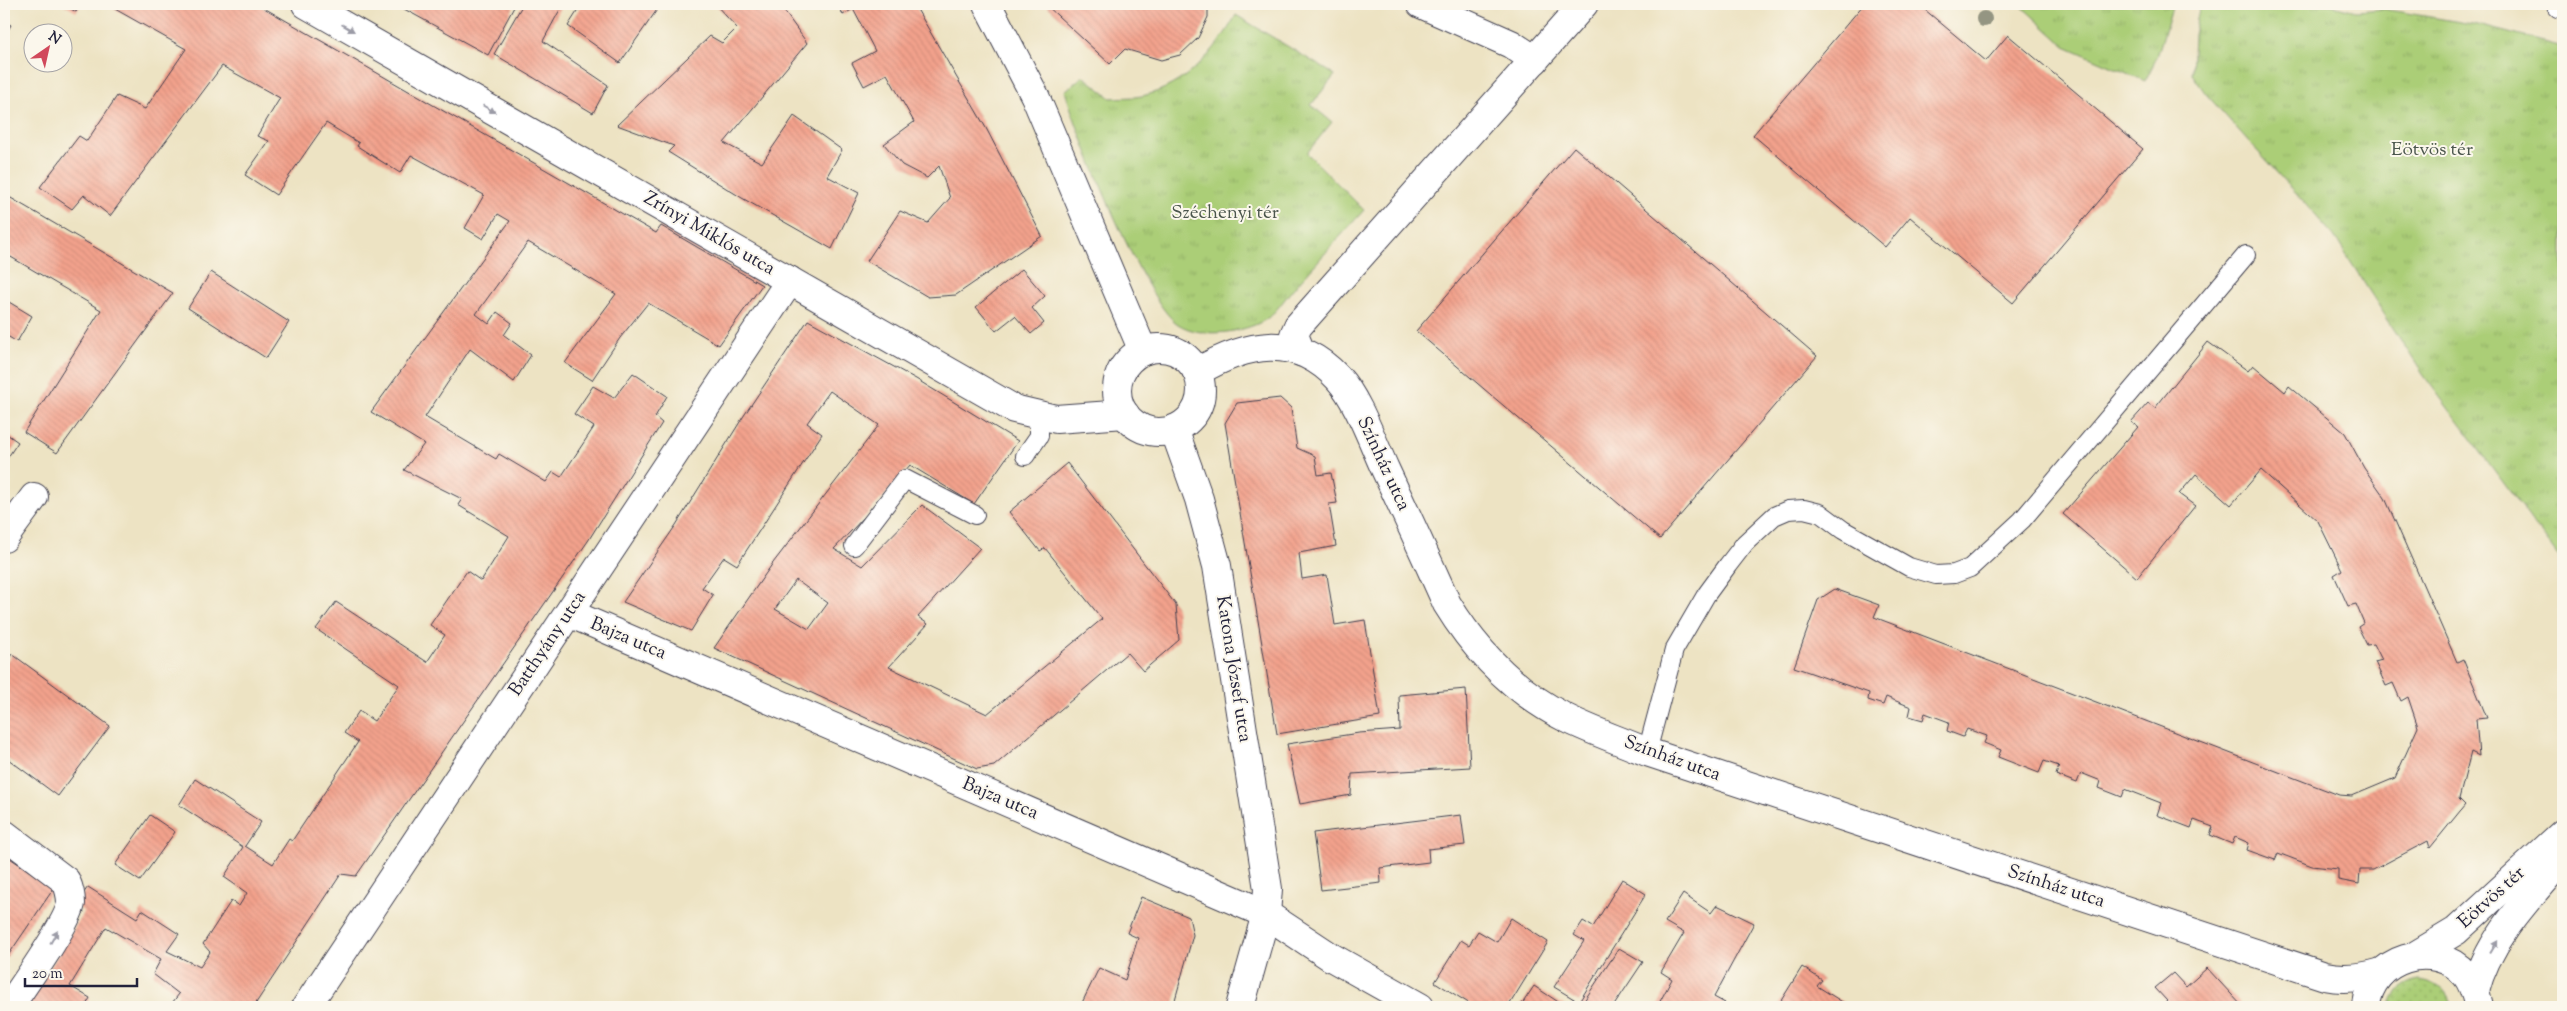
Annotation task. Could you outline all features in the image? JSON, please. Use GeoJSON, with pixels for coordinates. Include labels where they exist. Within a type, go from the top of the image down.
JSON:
{"type":"FeatureCollection","features":[{"type":"Feature","properties":{"kind":"street","name":"Zrínyi Miklós utca"},"geometry":{"type":"LineString","coordinates":[[306,4],[1014,409],[1056,420],[1125,414]]}},
{"type":"Feature","properties":{"kind":"street"},"geometry":{"type":"LineString","coordinates":[[987,4],[1035,96],[1143,351]]}},
{"type":"Feature","properties":{"kind":"street"},"geometry":{"type":"LineString","coordinates":[[1421,4],[1511,44],[1535,60]]}},
{"type":"Feature","properties":{"kind":"street"},"geometry":{"type":"LineString","coordinates":[[1301,352],[1294,335],[1298,326],[1584,4]]}},
{"type":"Feature","properties":{"kind":"street","name":"Batthyány utca"},"geometry":{"type":"LineString","coordinates":[[306,1007],[786,288],[789,280]]}},
{"type":"Feature","properties":{"kind":"street","name":"Színház utca"},"geometry":{"type":"LineString","coordinates":[[1197,372],[1218,360],[1245,349],[1270,346],[1301,352],[1317,359],[1339,379],[1359,413],[1447,604],[1460,624],[1496,669],[1523,692],[1566,718],[1647,752],[2325,976],[2343,979],[2365,977],[2382,972]]}},
{"type":"Feature","properties":{"kind":"street"},"geometry":{"type":"LineString","coordinates":[[1156,348],[1180,353],[1197,372],[1201,386],[1200,399],[1194,412],[1185,423],[1174,429],[1160,431],[1147,429],[1135,423],[1125,414],[1118,394],[1120,374],[1132,358],[1143,351],[1156,348]]}},
{"type":"Feature","properties":{"kind":"street","name":"Katona József utca"},"geometry":{"type":"LineString","coordinates":[[1174,429],[1199,499],[1217,566],[1268,889],[1266,914],[1240,1007]]}},
{"type":"Feature","properties":{"kind":"street"},"geometry":{"type":"LineString","coordinates":[[4,538],[34,497]]}},
{"type":"Feature","properties":{"kind":"street","name":"Bajza utca"},"geometry":{"type":"LineString","coordinates":[[569,613],[1266,914],[1331,957],[1420,1007]]}},
{"type":"Feature","properties":{"kind":"street","name":"Eötvös tér"},"geometry":{"type":"LineString","coordinates":[[2382,972],[2397,961],[2416,955],[2456,931],[2563,833]]}},
{"type":"Feature","properties":{"kind":"street"},"geometry":{"type":"LineString","coordinates":[[4,834],[66,880],[70,890],[71,905],[56,934],[9,1007]]}},
{"type":"Feature","properties":{"kind":"street","name":"Eötvös tér"},"geometry":{"type":"LineString","coordinates":[[2477,999],[2481,968],[2502,932],[2563,858]]}},
{"type":"Feature","properties":{"kind":"street"},"geometry":{"type":"LineString","coordinates":[[2416,955],[2434,956],[2452,963],[2466,975],[2477,999]]}},
{"type":"Feature","properties":{"kind":"street"},"geometry":{"type":"LineString","coordinates":[[2366,1007],[2372,985],[2382,972]]}},
{"type":"Feature","properties":{"kind":"street","name":"Színház utca"},"geometry":{"type":"LineString","coordinates":[[2325,976],[2358,1007]]}},
{"type":"Feature","properties":{"kind":"lane"},"geometry":{"type":"LineString","coordinates":[[1647,752],[1674,650],[1706,595],[1728,564],[1745,543],[1774,516],[1788,510],[1804,509],[1820,513],[1842,530],[1909,567],[1936,575],[1954,574],[1970,568],[2022,520],[2246,255]]}},
{"type":"Feature","properties":{"kind":"lane"},"geometry":{"type":"LineString","coordinates":[[1026,456],[1039,436],[1038,416]]}},
{"type":"Feature","properties":{"kind":"lane"},"geometry":{"type":"LineString","coordinates":[[854,546],[905,479],[975,515]]}},
{"type":"Feature","properties":{"kind":"green space"},"geometry":{"type":"Polygon","coordinates":[[[2019,4],[2173,4],[2157,57],[2145,81],[2065,46],[2019,4]]]}},
{"type":"Feature","properties":{"kind":"green space","name":"Eötvös tér"},"geometry":{"type":"Polygon","coordinates":[[[2200,4],[2329,4],[2356,11],[2383,9],[2478,25],[2563,47],[2563,563],[2422,373],[2334,236],[2206,94],[2192,74],[2194,35],[2200,4]]]}},
{"type":"Feature","properties":{"kind":"green space","name":"Széchenyi tér"},"geometry":{"type":"Polygon","coordinates":[[[1236,15],[1335,75],[1311,105],[1332,122],[1307,153],[1364,210],[1277,309],[1265,320],[1256,325],[1234,331],[1198,332],[1178,324],[1164,310],[1148,285],[1114,216],[1072,113],[1065,91],[1083,76],[1111,98],[1138,97],[1172,85],[1209,55],[1236,15]]]}},
{"type":"Feature","properties":{"kind":"green space"},"geometry":{"type":"Polygon","coordinates":[[[2421,980],[2441,988],[2448,996],[2451,1007],[2391,1007],[2394,996],[2401,988],[2421,980]]]}},
{"type":"Feature","properties":{"kind":"building"},"geometry":{"type":"Polygon","coordinates":[[[63,4],[81,4],[76,12],[63,4]]]}},
{"type":"Feature","properties":{"kind":"building"},"geometry":{"type":"Polygon","coordinates":[[[106,4],[257,4],[656,233],[661,226],[762,285],[719,345],[648,303],[620,338],[592,380],[565,363],[616,294],[528,242],[476,314],[489,324],[497,312],[512,323],[504,335],[531,355],[514,382],[470,349],[425,417],[496,459],[499,454],[546,482],[553,472],[561,477],[594,427],[574,414],[593,386],[614,398],[633,373],[667,396],[655,417],[662,423],[588,541],[356,876],[341,874],[256,1003],[260,1007],[169,1007],[179,994],[153,974],[161,959],[106,927],[70,986],[90,998],[85,1007],[35,1007],[29,1003],[84,912],[75,905],[88,887],[137,918],[142,910],[179,934],[167,951],[200,967],[210,952],[203,944],[231,901],[239,906],[247,893],[224,877],[243,847],[179,805],[195,779],[261,822],[245,846],[273,864],[289,839],[292,841],[358,742],[344,733],[359,711],[374,721],[399,685],[316,629],[336,602],[427,662],[445,635],[430,625],[467,571],[481,581],[509,536],[458,505],[462,499],[404,470],[424,444],[371,412],[510,221],[498,214],[483,239],[465,228],[484,195],[411,155],[400,173],[357,146],[359,143],[326,123],[276,195],[245,175],[269,141],[257,136],[280,98],[222,66],[110,216],[84,195],[72,209],[40,187],[79,136],[87,141],[117,96],[145,109],[186,49],[106,4]]]}},
{"type":"Feature","properties":{"kind":"building"},"geometry":{"type":"Polygon","coordinates":[[[395,4],[509,4],[514,7],[488,55],[395,4]]]}},
{"type":"Feature","properties":{"kind":"building"},"geometry":{"type":"Polygon","coordinates":[[[523,4],[563,4],[543,41],[608,85],[593,113],[494,54],[523,4]]]}},
{"type":"Feature","properties":{"kind":"building"},"geometry":{"type":"Polygon","coordinates":[[[582,4],[661,4],[620,63],[568,26],[582,4]]]}},
{"type":"Feature","properties":{"kind":"building"},"geometry":{"type":"Polygon","coordinates":[[[715,4],[779,4],[807,43],[724,143],[762,163],[794,116],[842,150],[827,176],[859,193],[832,249],[742,198],[668,152],[674,146],[617,125],[710,36],[722,43],[737,28],[715,4]]]}},
{"type":"Feature","properties":{"kind":"building"},"geometry":{"type":"Polygon","coordinates":[[[838,4],[914,4],[986,128],[1042,236],[956,295],[928,297],[867,261],[900,211],[928,223],[950,198],[939,166],[927,178],[902,165],[884,144],[914,122],[887,74],[864,86],[852,63],[875,51],[853,9],[843,15],[838,4]]]}},
{"type":"Feature","properties":{"kind":"building"},"geometry":{"type":"Polygon","coordinates":[[[1045,4],[1208,4],[1208,17],[1198,38],[1180,55],[1161,60],[1125,49],[1110,64],[1045,4]]]}},
{"type":"Feature","properties":{"kind":"building"},"geometry":{"type":"Polygon","coordinates":[[[1864,4],[1918,4],[1986,61],[2008,35],[2143,149],[2013,303],[1910,217],[1885,247],[1753,135],[1864,4]]]}},
{"type":"Feature","properties":{"kind":"building"},"geometry":{"type":"Polygon","coordinates":[[[4,21],[11,25],[4,37],[4,21]]]}},
{"type":"Feature","properties":{"kind":"building"},"geometry":{"type":"Polygon","coordinates":[[[1574,147],[1817,356],[1660,539],[1416,331],[1574,147]]]}},
{"type":"Feature","properties":{"kind":"building"},"geometry":{"type":"Polygon","coordinates":[[[4,194],[173,293],[57,453],[24,432],[101,310],[4,253],[4,194]]]}},
{"type":"Feature","properties":{"kind":"building"},"geometry":{"type":"Polygon","coordinates":[[[1022,269],[1045,296],[1032,308],[1044,323],[1031,334],[1015,316],[996,331],[976,307],[1022,269]]]}},
{"type":"Feature","properties":{"kind":"building"},"geometry":{"type":"Polygon","coordinates":[[[211,272],[289,322],[266,358],[188,308],[211,272]]]}},
{"type":"Feature","properties":{"kind":"building"},"geometry":{"type":"Polygon","coordinates":[[[4,299],[32,316],[17,342],[4,334],[4,299]]]}},
{"type":"Feature","properties":{"kind":"building"},"geometry":{"type":"Polygon","coordinates":[[[808,320],[916,379],[1018,441],[974,504],[910,465],[885,495],[834,549],[862,566],[922,505],[980,548],[918,617],[928,624],[889,667],[987,714],[1102,619],[1045,548],[1040,551],[1009,512],[1067,463],[1176,605],[1179,640],[1143,671],[1127,653],[994,766],[977,769],[714,648],[773,563],[879,425],[830,391],[807,423],[822,434],[737,565],[724,557],[702,588],[713,595],[691,631],[623,602],[676,525],[743,417],[808,320]],[[796,580],[775,609],[809,629],[828,603],[796,580]]]}},
{"type":"Feature","properties":{"kind":"building"},"geometry":{"type":"Polygon","coordinates":[[[2208,342],[2248,371],[2253,365],[2285,392],[2289,386],[2345,433],[2364,468],[2385,498],[2457,662],[2463,659],[2487,718],[2476,719],[2479,756],[2471,752],[2459,799],[2465,805],[2430,848],[2428,841],[2373,870],[2360,870],[2359,884],[2338,880],[2338,869],[2312,866],[2278,853],[2275,860],[2247,850],[2249,843],[2235,837],[2232,844],[2210,835],[2213,827],[2194,820],[2191,828],[2157,815],[2161,803],[2125,789],[2122,797],[2099,788],[2101,781],[2081,773],[2077,783],[2056,775],[2059,766],[2044,761],[2039,773],[1998,757],[2001,750],[1984,743],[1987,736],[1967,729],[1963,737],[1947,731],[1949,722],[1925,713],[1923,720],[1909,716],[1911,707],[1886,697],[1883,705],[1868,700],[1869,693],[1794,667],[1818,600],[1835,589],[1879,605],[1874,617],[2339,795],[2352,796],[2395,778],[2418,727],[2408,697],[2401,701],[2393,683],[2386,686],[2375,662],[2382,660],[2374,644],[2367,645],[2358,627],[2364,623],[2356,604],[2348,606],[2334,575],[2342,570],[2318,521],[2261,470],[2231,505],[2196,474],[2179,494],[2195,506],[2137,578],[2063,514],[2138,427],[2131,422],[2148,403],[2155,408],[2208,342]]]}},
{"type":"Feature","properties":{"kind":"building"},"geometry":{"type":"Polygon","coordinates":[[[1280,398],[1291,408],[1297,448],[1315,456],[1318,475],[1331,473],[1337,503],[1329,504],[1336,546],[1299,553],[1302,579],[1327,575],[1335,625],[1365,620],[1380,717],[1277,734],[1225,423],[1237,403],[1280,398]]]}},
{"type":"Feature","properties":{"kind":"building"},"geometry":{"type":"Polygon","coordinates":[[[4,432],[18,442],[4,463],[4,432]]]}},
{"type":"Feature","properties":{"kind":"building"},"geometry":{"type":"Polygon","coordinates":[[[12,654],[110,726],[58,796],[4,756],[4,665],[12,654]]]}},
{"type":"Feature","properties":{"kind":"building"},"geometry":{"type":"Polygon","coordinates":[[[1466,689],[1470,767],[1352,774],[1351,795],[1300,804],[1287,744],[1359,733],[1400,730],[1399,695],[1466,689]]]}},
{"type":"Feature","properties":{"kind":"building"},"geometry":{"type":"Polygon","coordinates":[[[150,815],[175,832],[140,881],[115,865],[150,815]]]}},
{"type":"Feature","properties":{"kind":"building"},"geometry":{"type":"Polygon","coordinates":[[[1461,815],[1465,845],[1428,849],[1429,862],[1380,868],[1381,883],[1321,890],[1313,833],[1461,815]]]}},
{"type":"Feature","properties":{"kind":"building"},"geometry":{"type":"Polygon","coordinates":[[[4,854],[54,888],[5,960],[4,959],[4,854]]]}},
{"type":"Feature","properties":{"kind":"building"},"geometry":{"type":"Polygon","coordinates":[[[1622,879],[1646,894],[1579,1002],[1554,987],[1584,941],[1574,935],[1583,921],[1593,927],[1622,879]]]}},
{"type":"Feature","properties":{"kind":"building"},"geometry":{"type":"Polygon","coordinates":[[[1683,894],[1711,913],[1717,905],[1754,923],[1714,997],[1725,1003],[1722,1007],[1657,1007],[1672,979],[1661,972],[1684,933],[1665,922],[1683,894]]]}},
{"type":"Feature","properties":{"kind":"building"},"geometry":{"type":"Polygon","coordinates":[[[1141,897],[1189,917],[1193,935],[1173,1007],[1080,1007],[1099,968],[1125,980],[1138,938],[1127,933],[1141,897]]]}},
{"type":"Feature","properties":{"kind":"building"},"geometry":{"type":"Polygon","coordinates":[[[1511,918],[1548,942],[1508,1007],[1475,1007],[1435,982],[1461,940],[1469,945],[1478,931],[1497,942],[1511,918]]]}},
{"type":"Feature","properties":{"kind":"building"},"geometry":{"type":"Polygon","coordinates":[[[1619,948],[1643,962],[1613,1007],[1580,1007],[1619,948]]]}},
{"type":"Feature","properties":{"kind":"building"},"geometry":{"type":"Polygon","coordinates":[[[1802,967],[1822,980],[1817,986],[1844,1003],[1841,1007],[1777,1007],[1802,967]]]}},
{"type":"Feature","properties":{"kind":"building"},"geometry":{"type":"Polygon","coordinates":[[[2207,968],[2243,1007],[2161,1007],[2167,1001],[2155,988],[2173,973],[2186,987],[2207,968]]]}},
{"type":"Feature","properties":{"kind":"building"},"geometry":{"type":"Polygon","coordinates":[[[1534,986],[1566,1007],[1520,1007],[1534,986]]]}}]}
